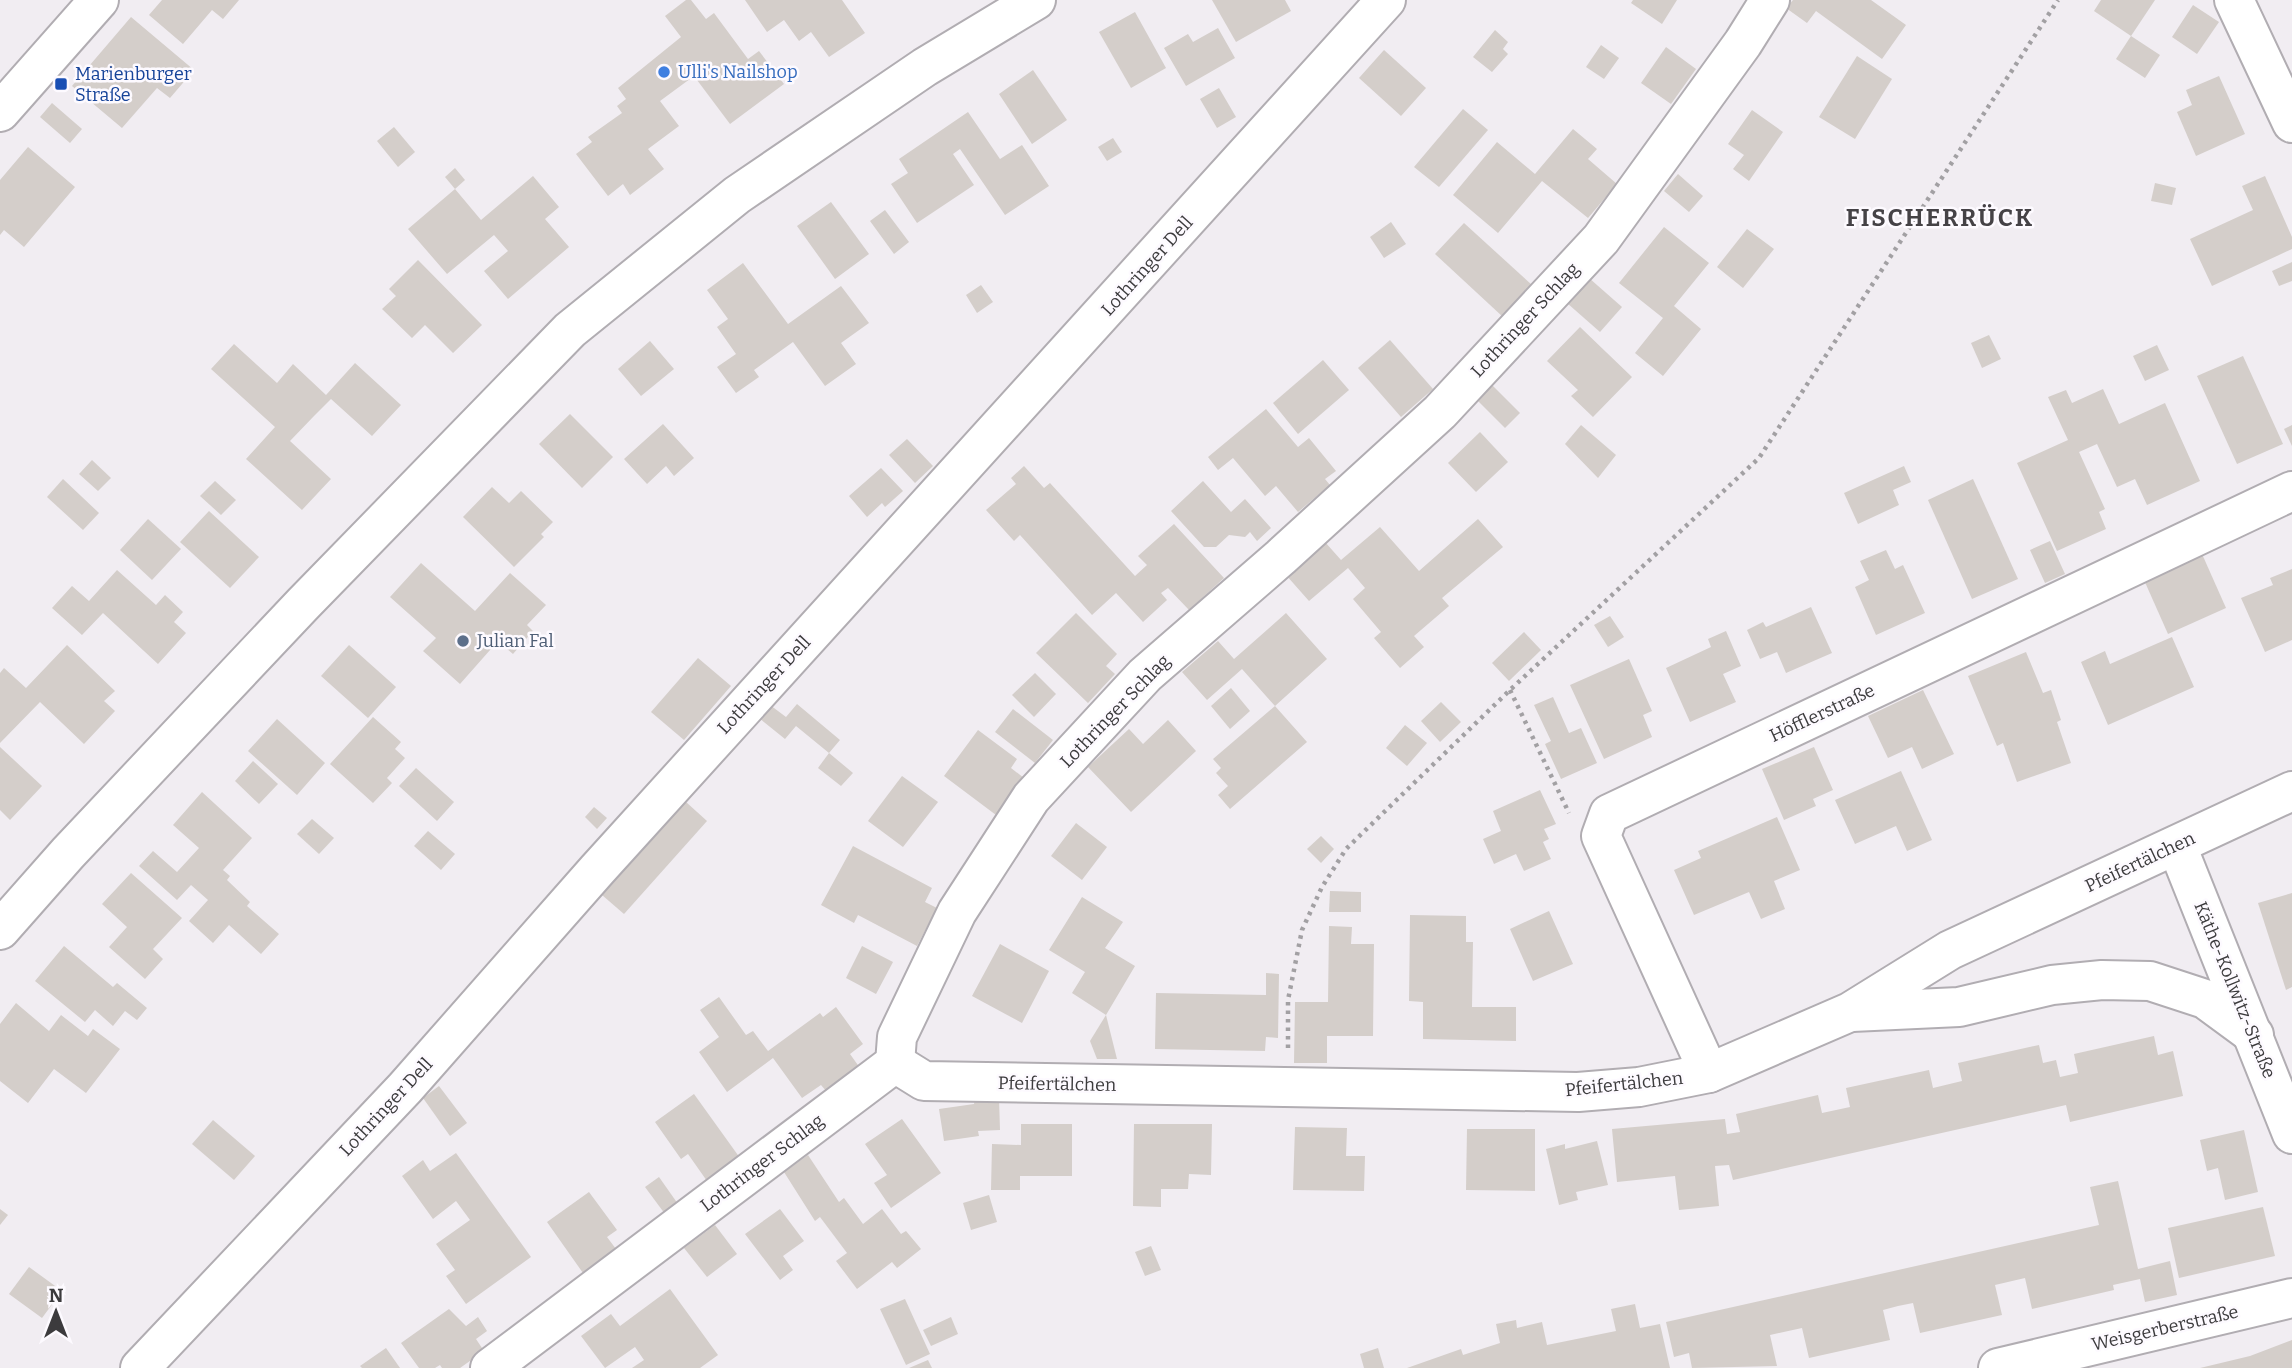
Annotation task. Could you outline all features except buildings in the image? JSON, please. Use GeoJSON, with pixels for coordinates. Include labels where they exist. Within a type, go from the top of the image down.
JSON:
{"type":"FeatureCollection","features":[{"type":"Feature","properties":{"kind":"street"},"geometry":{"type":"LineString","coordinates":[[0,930],[68,853],[303,604],[570,330],[737,195],[925,68],[1036,0]]}},
{"type":"Feature","properties":{"kind":"street","name":"Lothringer Dell"},"geometry":{"type":"LineString","coordinates":[[141,1368],[405,1088],[606,860],[1387,0]]}},
{"type":"Feature","properties":{"kind":"street","name":"Lothringer Schlag"},"geometry":{"type":"LineString","coordinates":[[490,1368],[895,1063],[897,1037],[957,912],[1031,798],[1145,675],[1281,558],[1440,412],[1582,259],[1648,173],[1770,0]]}},
{"type":"Feature","properties":{"kind":"street"},"geometry":{"type":"LineString","coordinates":[[2234,0],[2292,123]]}},
{"type":"Feature","properties":{"kind":"street"},"geometry":{"type":"LineString","coordinates":[[0,112],[93,2]]}},
{"type":"Feature","properties":{"kind":"street","name":"Höfflerstraße"},"geometry":{"type":"LineString","coordinates":[[1709,1073],[1601,835],[1609,814],[2292,491]]}},
{"type":"Feature","properties":{"kind":"street","name":"Pfeifertälchen"},"geometry":{"type":"LineString","coordinates":[[895,1063],[924,1082],[1578,1092],[1639,1087],[1709,1073],[1850,1012],[1950,950],[2292,791]]}},
{"type":"Feature","properties":{"kind":"street","name":"Käthe-Kollwitz-Straße"},"geometry":{"type":"LineString","coordinates":[[2176,846],[2292,1134]]}},
{"type":"Feature","properties":{"kind":"street"},"geometry":{"type":"LineString","coordinates":[[1850,1012],[1959,1007],[2052,985],[2102,980],[2150,981],[2205,999],[2254,1035]]}},
{"type":"Feature","properties":{"kind":"street","name":"Weisgerberstraße"},"geometry":{"type":"LineString","coordinates":[[1998,1368],[2292,1298]]}},
{"type":"Feature","properties":{"kind":"path"},"geometry":{"type":"LineString","coordinates":[[1288,1039],[1288,1000],[1303,930],[1322,887],[1340,859],[1385,811],[1510,690],[1759,458],[2058,0]]}},
{"type":"Feature","properties":{"kind":"path"},"geometry":{"type":"LineString","coordinates":[[1510,690],[1566,808]]}},
{"type":"Feature","properties":{"kind":"place","name":"Ulli's Nailshop"},"geometry":{"type":"Point","coordinates":[664,72]}},
{"type":"Feature","properties":{"kind":"place","name":"Marienburger Straße"},"geometry":{"type":"Point","coordinates":[61,84]}},
{"type":"Feature","properties":{"kind":"place","name":"Julian Fal"},"geometry":{"type":"Point","coordinates":[463,641]}},
{"type":"Feature","properties":{"kind":"district","name":"FISCHERRÜCK"},"geometry":{"type":"Point","coordinates":[1940,218]}}]}
